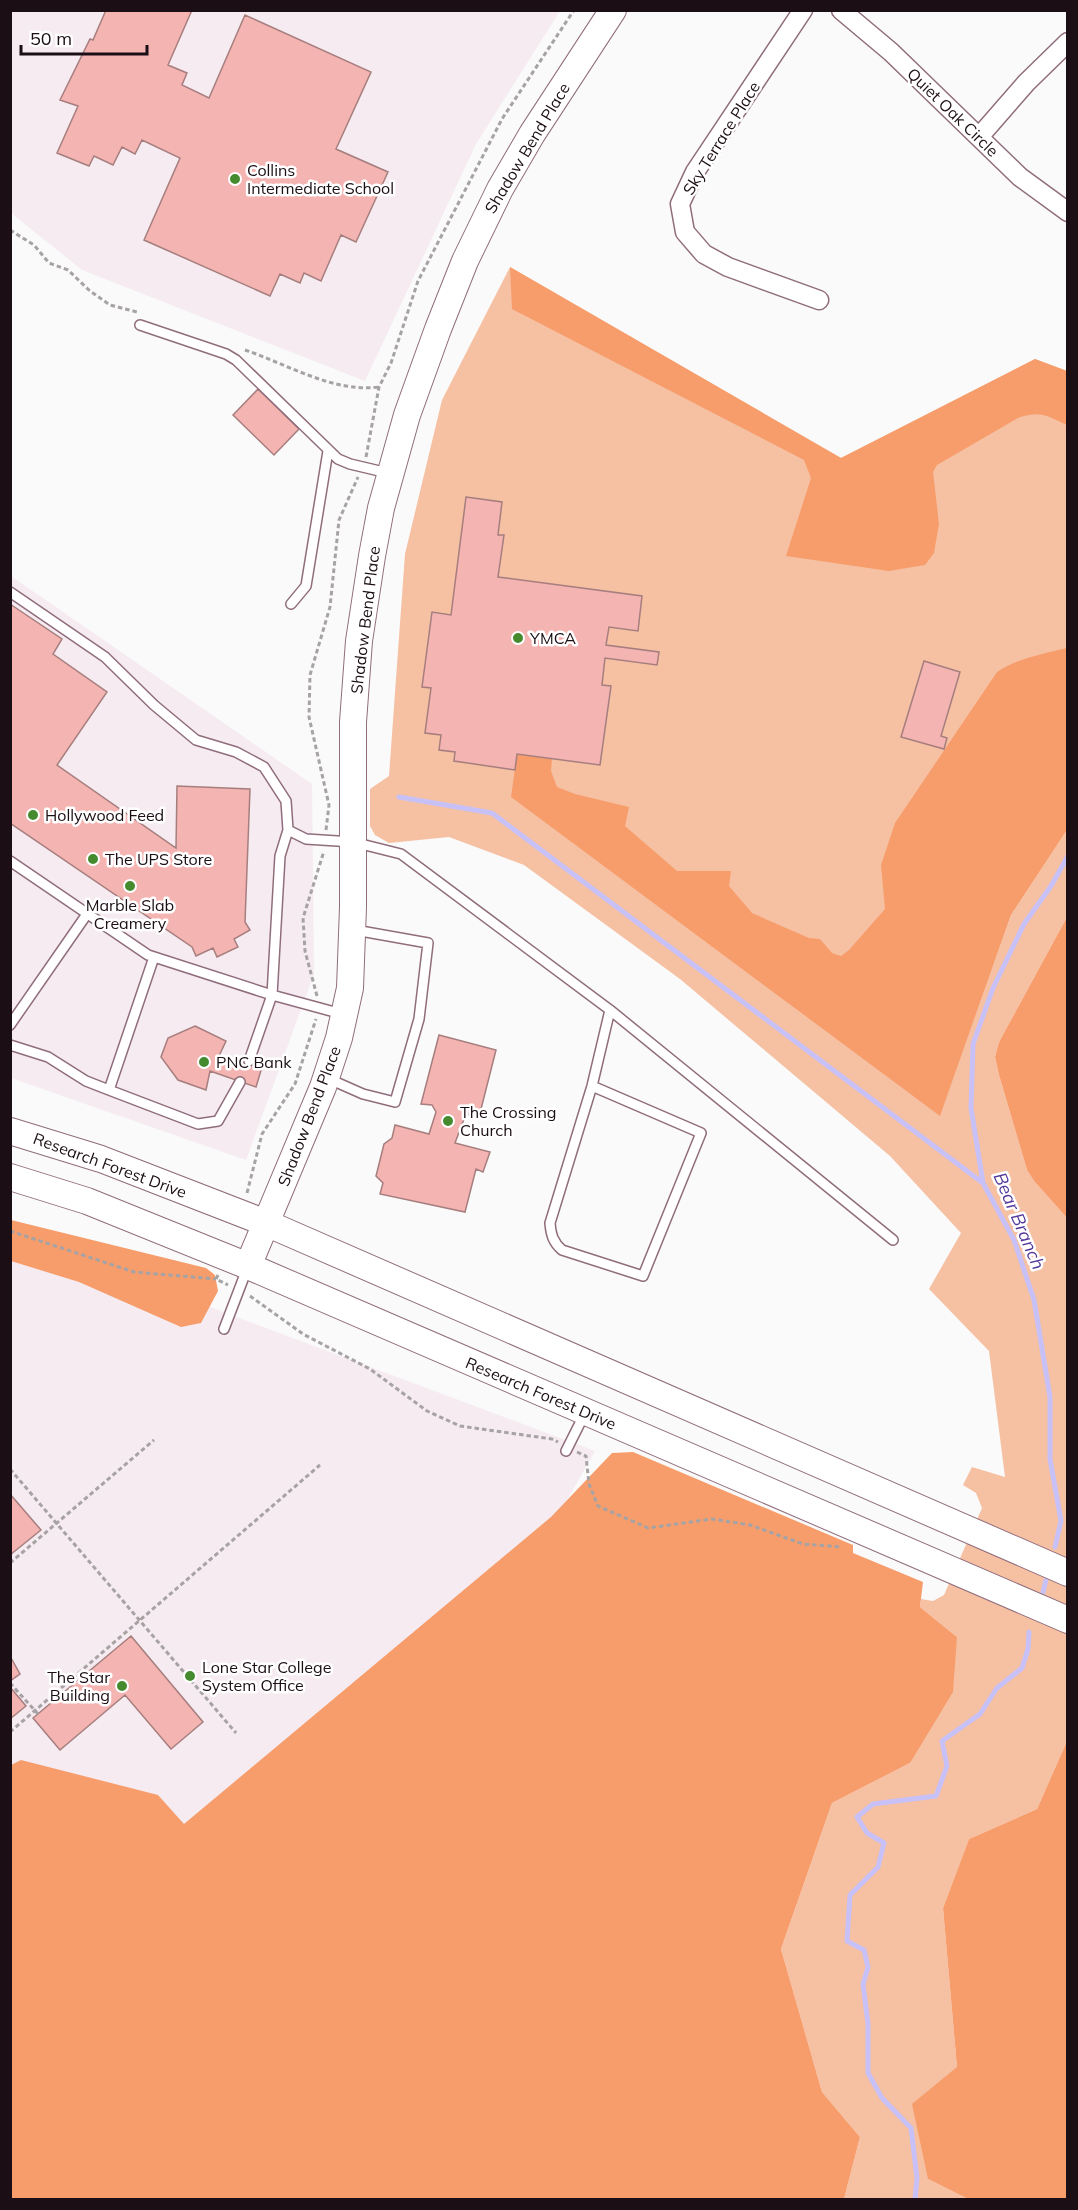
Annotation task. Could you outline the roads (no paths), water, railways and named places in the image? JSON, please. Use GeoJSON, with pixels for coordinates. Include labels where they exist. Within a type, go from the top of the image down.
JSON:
{"type":"FeatureCollection","features":[{"type":"Feature","properties":{"kind":"main road","name":"Shadow Bend Place"},"geometry":{"type":"LineString","coordinates":[[248,1266],[326,1077],[339,1038],[350,988],[353,722],[359,641],[372,556],[390,473],[406,415],[465,261],[500,189],[532,134],[613,10]]}},
{"type":"Feature","properties":{"kind":"main road","name":"Research Forest Drive"},"geometry":{"type":"LineString","coordinates":[[10,1131],[101,1159],[266,1223],[1068,1573]]}},
{"type":"Feature","properties":{"kind":"main road","name":"Research Forest Drive"},"geometry":{"type":"LineString","coordinates":[[10,1177],[87,1201],[248,1266],[1068,1620]]}},
{"type":"Feature","properties":{"kind":"street","name":"Sky Terrace Place"},"geometry":{"type":"LineString","coordinates":[[803,10],[695,172],[680,204],[685,232],[704,254],[728,267],[819,300]]}},
{"type":"Feature","properties":{"kind":"street","name":"Quiet Oak Circle"},"geometry":{"type":"LineString","coordinates":[[841,10],[891,52],[1020,177],[1068,212]]}},
{"type":"Feature","properties":{"kind":"street"},"geometry":{"type":"LineString","coordinates":[[979,137],[1026,83],[1068,42]]}},
{"type":"Feature","properties":{"kind":"lane"},"geometry":{"type":"LineString","coordinates":[[140,326],[226,354],[236,360],[328,451],[343,462],[390,473]]}},
{"type":"Feature","properties":{"kind":"lane"},"geometry":{"type":"LineString","coordinates":[[291,604],[306,586],[328,451]]}},
{"type":"Feature","properties":{"kind":"lane"},"geometry":{"type":"LineString","coordinates":[[10,592],[105,657],[153,705],[196,740],[236,752],[264,767],[286,801],[288,831],[280,856],[272,995],[249,1061]]}},
{"type":"Feature","properties":{"kind":"lane"},"geometry":{"type":"LineString","coordinates":[[288,831],[306,839],[353,842],[401,854],[610,1010],[741,1114],[893,1240]]}},
{"type":"Feature","properties":{"kind":"lane"},"geometry":{"type":"LineString","coordinates":[[10,861],[148,956],[272,995],[344,1014]]}},
{"type":"Feature","properties":{"kind":"lane"},"geometry":{"type":"LineString","coordinates":[[10,1024],[87,914]]}},
{"type":"Feature","properties":{"kind":"lane"},"geometry":{"type":"LineString","coordinates":[[326,1077],[363,1094],[395,1102],[419,1019],[428,944],[352,930]]}},
{"type":"Feature","properties":{"kind":"lane"},"geometry":{"type":"LineString","coordinates":[[108,1090],[154,957]]}},
{"type":"Feature","properties":{"kind":"lane"},"geometry":{"type":"LineString","coordinates":[[592,1086],[701,1133],[643,1276],[562,1250],[555,1244],[551,1234],[550,1223],[592,1086],[610,1010]]}},
{"type":"Feature","properties":{"kind":"lane"},"geometry":{"type":"LineString","coordinates":[[10,1045],[48,1057],[86,1081],[198,1124],[218,1121],[240,1082]]}},
{"type":"Feature","properties":{"kind":"lane"},"geometry":{"type":"LineString","coordinates":[[224,1329],[248,1266]]}},
{"type":"Feature","properties":{"kind":"lane"},"geometry":{"type":"LineString","coordinates":[[567,1449],[585,1412]]}},
{"type":"Feature","properties":{"kind":"waterway"},"geometry":{"type":"LineString","coordinates":[[399,797],[492,813],[983,1183]]}},
{"type":"Feature","properties":{"kind":"waterway","name":"Bear Branch"},"geometry":{"type":"LineString","coordinates":[[1055,1547],[1061,1521],[1050,1459],[1050,1397],[1034,1300],[1014,1240],[983,1183],[971,1108],[973,1044],[993,988],[1024,924],[1051,886],[1068,856]]}},
{"type":"Feature","properties":{"kind":"waterway","name":"Bear Branch"},"geometry":{"type":"LineString","coordinates":[[1043,1592],[1046,1580]]}},
{"type":"Feature","properties":{"kind":"waterway","name":"Bear Branch"},"geometry":{"type":"LineString","coordinates":[[915,2200],[917,2178],[911,2128],[882,2098],[868,2073],[868,2024],[863,1984],[868,1967],[864,1950],[847,1941],[850,1895],[878,1867],[884,1843],[867,1833],[857,1817],[873,1804],[936,1796],[947,1766],[942,1741],[980,1714],[997,1688],[1022,1668],[1028,1649],[1029,1632]]}},
{"type":"Feature","properties":{"kind":"place","name":"Collins Intermediate School"},"geometry":{"type":"Point","coordinates":[235,179]}},
{"type":"Feature","properties":{"kind":"place","name":"YMCA"},"geometry":{"type":"Point","coordinates":[518,638]}},
{"type":"Feature","properties":{"kind":"place","name":"Hollywood Feed"},"geometry":{"type":"Point","coordinates":[33,815]}},
{"type":"Feature","properties":{"kind":"place","name":"The UPS Store"},"geometry":{"type":"Point","coordinates":[93,859]}},
{"type":"Feature","properties":{"kind":"place","name":"Marble Slab Creamery"},"geometry":{"type":"Point","coordinates":[130,886]}},
{"type":"Feature","properties":{"kind":"place","name":"PNC Bank"},"geometry":{"type":"Point","coordinates":[204,1062]}},
{"type":"Feature","properties":{"kind":"place","name":"The Crossing Church"},"geometry":{"type":"Point","coordinates":[448,1121]}},
{"type":"Feature","properties":{"kind":"place","name":"Lone Star College System Office"},"geometry":{"type":"Point","coordinates":[190,1676]}},
{"type":"Feature","properties":{"kind":"place","name":"The Star Building"},"geometry":{"type":"Point","coordinates":[122,1686]}}]}
